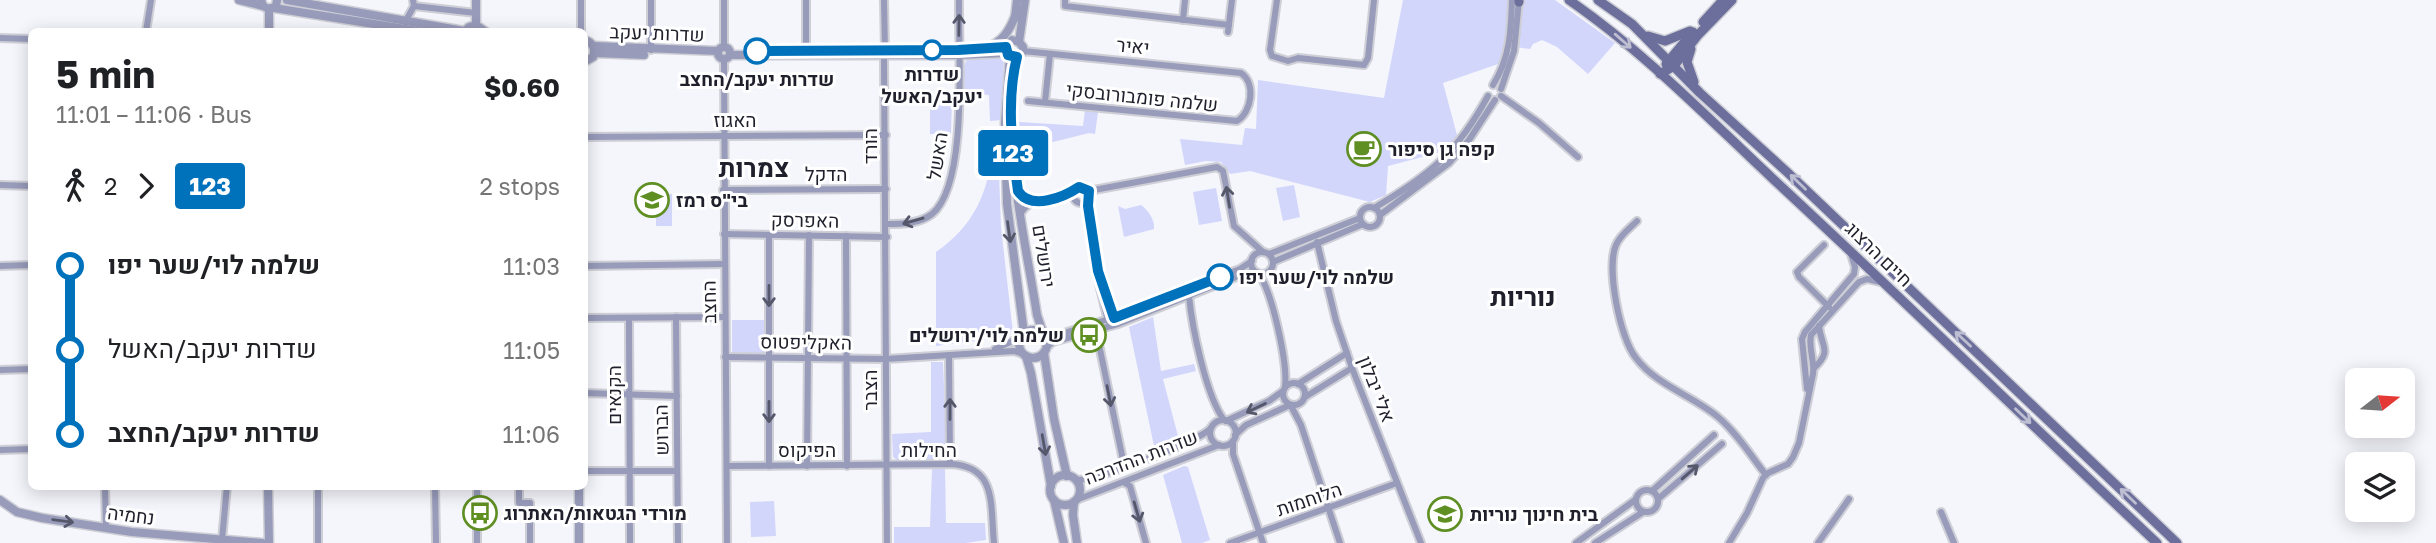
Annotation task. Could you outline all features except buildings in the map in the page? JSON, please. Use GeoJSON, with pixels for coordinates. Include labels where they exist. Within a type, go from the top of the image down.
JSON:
{"type":"FeatureCollection","features":[{"type":"Feature","properties":{"kind":"main road","name":"חיים הרצוג"},"geometry":{"type":"LineString","coordinates":[[1569,0],[1602,23],[1660,74],[1850,250],[2157,543]]}},
{"type":"Feature","properties":{"kind":"main road","name":"חיים הרצוג"},"geometry":{"type":"LineString","coordinates":[[1598,0],[1632,24],[1700,93],[1787,172],[2177,543]]}},
{"type":"Feature","properties":{"kind":"main road"},"geometry":{"type":"LineString","coordinates":[[1660,74],[1723,0]]}},
{"type":"Feature","properties":{"kind":"main road"},"geometry":{"type":"LineString","coordinates":[[1632,24],[1655,40],[1665,41],[1698,31],[1732,0]]}},
{"type":"Feature","properties":{"kind":"main road"},"geometry":{"type":"LineString","coordinates":[[1698,31],[1687,62],[1700,93]]}},
{"type":"Feature","properties":{"kind":"street"},"geometry":{"type":"LineString","coordinates":[[147,28],[151,0]]}},
{"type":"Feature","properties":{"kind":"street"},"geometry":{"type":"LineString","coordinates":[[239,0],[401,28]]}},
{"type":"Feature","properties":{"kind":"street"},"geometry":{"type":"LineString","coordinates":[[287,0],[444,28]]}},
{"type":"Feature","properties":{"kind":"street"},"geometry":{"type":"LineString","coordinates":[[476,0],[476,25]]}},
{"type":"Feature","properties":{"kind":"street"},"geometry":{"type":"LineString","coordinates":[[581,0],[583,28]]}},
{"type":"Feature","properties":{"kind":"street"},"geometry":{"type":"LineString","coordinates":[[651,0],[651,50]]}},
{"type":"Feature","properties":{"kind":"street","name":"החצב"},"geometry":{"type":"LineString","coordinates":[[724,0],[727,543]]}},
{"type":"Feature","properties":{"kind":"street"},"geometry":{"type":"LineString","coordinates":[[806,0],[806,50]]}},
{"type":"Feature","properties":{"kind":"street","name":"הורד"},"geometry":{"type":"LineString","coordinates":[[884,0],[887,237]]}},
{"type":"Feature","properties":{"kind":"street","name":"האשל"},"geometry":{"type":"LineString","coordinates":[[887,224],[916,222],[932,214],[951,184],[958,132],[959,0]]}},
{"type":"Feature","properties":{"kind":"street","name":"ירושלים"},"geometry":{"type":"LineString","coordinates":[[1017,0],[1005,123],[1007,204],[1023,335]]}},
{"type":"Feature","properties":{"kind":"street","name":"ירושלים"},"geometry":{"type":"LineString","coordinates":[[1025,0],[1013,50],[1011,123],[1021,213],[1037,315],[1044,334]]}},
{"type":"Feature","properties":{"kind":"street"},"geometry":{"type":"LineString","coordinates":[[1182,20],[1185,0]]}},
{"type":"Feature","properties":{"kind":"street"},"geometry":{"type":"LineString","coordinates":[[1065,3],[1228,28],[1232,0]]}},
{"type":"Feature","properties":{"kind":"street"},"geometry":{"type":"LineString","coordinates":[[1277,0],[1270,50],[1276,60],[1298,58],[1364,65],[1368,58],[1374,0]]}},
{"type":"Feature","properties":{"kind":"street"},"geometry":{"type":"LineString","coordinates":[[1517,0],[1506,61],[1488,90],[1539,123],[1578,157]]}},
{"type":"Feature","properties":{"kind":"street"},"geometry":{"type":"LineString","coordinates":[[1361,221],[1368,227],[1375,226],[1380,215],[1449,163],[1469,140],[1496,95],[1514,51],[1517,0]]}},
{"type":"Feature","properties":{"kind":"street"},"geometry":{"type":"LineString","coordinates":[[405,22],[414,3],[476,13]]}},
{"type":"Feature","properties":{"kind":"street"},"geometry":{"type":"LineString","coordinates":[[269,5],[269,28]]}},
{"type":"Feature","properties":{"kind":"street"},"geometry":{"type":"LineString","coordinates":[[985,49],[1003,40],[1016,14]]}},
{"type":"Feature","properties":{"kind":"street"},"geometry":{"type":"LineString","coordinates":[[467,28],[476,25],[480,28]]}},
{"type":"Feature","properties":{"kind":"street"},"geometry":{"type":"LineString","coordinates":[[0,38],[28,39]]}},
{"type":"Feature","properties":{"kind":"street"},"geometry":{"type":"LineString","coordinates":[[588,42],[594,50],[588,62]]}},
{"type":"Feature","properties":{"kind":"street","name":"שדרות יעקב"},"geometry":{"type":"LineString","coordinates":[[958,53],[985,49],[1013,50]]}},
{"type":"Feature","properties":{"kind":"street","name":"שדרות יעקב"},"geometry":{"type":"LineString","coordinates":[[594,50],[724,53],[806,50],[885,53]]}},
{"type":"Feature","properties":{"kind":"street","name":"שדרות יעקב"},"geometry":{"type":"LineString","coordinates":[[594,50],[724,53],[958,53],[1013,50]]}},
{"type":"Feature","properties":{"kind":"street","name":"יאיר"},"geometry":{"type":"LineString","coordinates":[[1013,50],[1241,73]]}},
{"type":"Feature","properties":{"kind":"street"},"geometry":{"type":"LineString","coordinates":[[1045,102],[1050,54]]}},
{"type":"Feature","properties":{"kind":"street","name":"שלמה פומבורובסקי"},"geometry":{"type":"LineString","coordinates":[[1028,101],[1237,121],[1243,117],[1248,107],[1250,88],[1246,76],[1241,73]]}},
{"type":"Feature","properties":{"kind":"street"},"geometry":{"type":"LineString","coordinates":[[1493,85],[1496,95]]}},
{"type":"Feature","properties":{"kind":"street"},"geometry":{"type":"LineString","coordinates":[[1361,221],[1364,209],[1374,208],[1416,182],[1451,152],[1496,95]]}},
{"type":"Feature","properties":{"kind":"street","name":"האגוז"},"geometry":{"type":"LineString","coordinates":[[588,137],[886,135]]}},
{"type":"Feature","properties":{"kind":"street"},"geometry":{"type":"LineString","coordinates":[[1021,213],[1025,206],[1033,202],[1052,199],[1079,187],[1094,190],[1217,167],[1223,171],[1234,226],[1273,262]]}},
{"type":"Feature","properties":{"kind":"street"},"geometry":{"type":"LineString","coordinates":[[0,185],[28,186]]}},
{"type":"Feature","properties":{"kind":"street","name":"הדקל"},"geometry":{"type":"LineString","coordinates":[[723,190],[886,189]]}},
{"type":"Feature","properties":{"kind":"street"},"geometry":{"type":"LineString","coordinates":[[1087,189],[1090,193],[1089,217],[1098,271],[1111,321]]}},
{"type":"Feature","properties":{"kind":"street"},"geometry":{"type":"LineString","coordinates":[[1075,190],[1073,195],[1089,217]]}},
{"type":"Feature","properties":{"kind":"street"},"geometry":{"type":"LineString","coordinates":[[1018,191],[1022,197],[1033,202]]}},
{"type":"Feature","properties":{"kind":"street"},"geometry":{"type":"LineString","coordinates":[[1052,199],[1078,202],[1089,199]]}},
{"type":"Feature","properties":{"kind":"street"},"geometry":{"type":"LineString","coordinates":[[1374,208],[1380,215]]}},
{"type":"Feature","properties":{"kind":"street"},"geometry":{"type":"LineString","coordinates":[[990,351],[1014,351],[1037,358],[1054,342],[1093,331],[1111,321],[1240,269],[1252,261],[1254,255],[1361,221]]}},
{"type":"Feature","properties":{"kind":"street"},"geometry":{"type":"LineString","coordinates":[[1269,296],[1273,262],[1361,221]]}},
{"type":"Feature","properties":{"kind":"street"},"geometry":{"type":"LineString","coordinates":[[1637,221],[1616,244],[1613,258],[1618,314],[1630,350],[1650,372],[1718,418],[1766,475]]}},
{"type":"Feature","properties":{"kind":"street","name":"האפרסק"},"geometry":{"type":"LineString","coordinates":[[724,234],[887,237]]}},
{"type":"Feature","properties":{"kind":"street"},"geometry":{"type":"LineString","coordinates":[[769,235],[769,466]]}},
{"type":"Feature","properties":{"kind":"street"},"geometry":{"type":"LineString","coordinates":[[807,466],[809,235]]}},
{"type":"Feature","properties":{"kind":"street"},"geometry":{"type":"LineString","coordinates":[[846,236],[846,466]]}},
{"type":"Feature","properties":{"kind":"street","name":"הצבר"},"geometry":{"type":"LineString","coordinates":[[887,237],[887,543]]}},
{"type":"Feature","properties":{"kind":"street","name":"אלי יבלון"},"geometry":{"type":"LineString","coordinates":[[1317,242],[1352,368],[1421,543]]}},
{"type":"Feature","properties":{"kind":"street"},"geometry":{"type":"LineString","coordinates":[[1824,245],[1797,272],[1833,311]]}},
{"type":"Feature","properties":{"kind":"street"},"geometry":{"type":"LineString","coordinates":[[1810,369],[1802,340],[1805,332],[1854,274],[1850,250]]}},
{"type":"Feature","properties":{"kind":"street"},"geometry":{"type":"LineString","coordinates":[[1252,261],[1269,296],[1283,357],[1291,376],[1304,389],[1301,425]]}},
{"type":"Feature","properties":{"kind":"street"},"geometry":{"type":"LineString","coordinates":[[588,266],[724,264]]}},
{"type":"Feature","properties":{"kind":"street"},"geometry":{"type":"LineString","coordinates":[[0,266],[28,265]]}},
{"type":"Feature","properties":{"kind":"street"},"geometry":{"type":"LineString","coordinates":[[990,351],[1034,329],[1044,334],[1061,334],[1187,297],[1245,273],[1264,274],[1270,271]]}},
{"type":"Feature","properties":{"kind":"street"},"geometry":{"type":"LineString","coordinates":[[1729,543],[1766,475],[1788,464],[1799,443],[1807,398],[1811,335],[1859,282],[1874,280],[1886,284]]}},
{"type":"Feature","properties":{"kind":"street"},"geometry":{"type":"LineString","coordinates":[[1187,297],[1213,400],[1225,421],[1233,425],[1232,447],[1262,543]]}},
{"type":"Feature","properties":{"kind":"street","name":"הברוש"},"geometry":{"type":"LineString","coordinates":[[676,317],[678,543]]}},
{"type":"Feature","properties":{"kind":"street"},"geometry":{"type":"LineString","coordinates":[[588,318],[724,317]]}},
{"type":"Feature","properties":{"kind":"street","name":"הקנאים"},"geometry":{"type":"LineString","coordinates":[[629,318],[630,543]]}},
{"type":"Feature","properties":{"kind":"street"},"geometry":{"type":"LineString","coordinates":[[1810,369],[1821,361],[1826,352],[1819,326]]}},
{"type":"Feature","properties":{"kind":"street"},"geometry":{"type":"LineString","coordinates":[[1093,331],[1097,335],[1123,460],[1121,468]]}},
{"type":"Feature","properties":{"kind":"street"},"geometry":{"type":"LineString","coordinates":[[1044,334],[1054,419],[1071,478],[1080,489],[1073,515],[1077,543]]}},
{"type":"Feature","properties":{"kind":"street"},"geometry":{"type":"LineString","coordinates":[[1023,335],[1019,345],[1031,373],[1051,494],[1064,543]]}},
{"type":"Feature","properties":{"kind":"street","name":"האקליפטוס"},"geometry":{"type":"LineString","coordinates":[[725,357],[886,359],[990,351]]}},
{"type":"Feature","properties":{"kind":"street"},"geometry":{"type":"LineString","coordinates":[[1212,426],[1269,401],[1284,389],[1297,384],[1347,353]]}},
{"type":"Feature","properties":{"kind":"street"},"geometry":{"type":"LineString","coordinates":[[949,355],[950,464]]}},
{"type":"Feature","properties":{"kind":"street"},"geometry":{"type":"LineString","coordinates":[[1283,357],[1283,400],[1290,405],[1301,425],[1340,543]]}},
{"type":"Feature","properties":{"kind":"street"},"geometry":{"type":"LineString","coordinates":[[1220,445],[1228,444],[1247,425],[1303,400],[1352,368]]}},
{"type":"Feature","properties":{"kind":"street"},"geometry":{"type":"LineString","coordinates":[[0,369],[28,369]]}},
{"type":"Feature","properties":{"kind":"street"},"geometry":{"type":"LineString","coordinates":[[588,393],[677,396]]}},
{"type":"Feature","properties":{"kind":"street"},"geometry":{"type":"LineString","coordinates":[[1213,400],[1212,439],[1237,467]]}},
{"type":"Feature","properties":{"kind":"street","name":"שדרות ההדרכה"},"geometry":{"type":"LineString","coordinates":[[1071,478],[1087,480],[1121,468],[1192,440],[1212,426]]}},
{"type":"Feature","properties":{"kind":"street"},"geometry":{"type":"LineString","coordinates":[[1576,543],[1635,500],[1641,491],[1652,491],[1714,435]]}},
{"type":"Feature","properties":{"kind":"street"},"geometry":{"type":"LineString","coordinates":[[1595,543],[1643,512],[1654,509],[1658,499],[1722,444]]}},
{"type":"Feature","properties":{"kind":"street","name":"שדרות ההדרכה"},"geometry":{"type":"LineString","coordinates":[[1075,501],[1220,445]]}},
{"type":"Feature","properties":{"kind":"street"},"geometry":{"type":"LineString","coordinates":[[0,450],[28,449]]}},
{"type":"Feature","properties":{"kind":"street","name":"החילות"},"geometry":{"type":"LineString","coordinates":[[886,466],[950,464],[971,467],[984,477],[988,487],[994,543]]}},
{"type":"Feature","properties":{"kind":"street","name":"הפיקוס"},"geometry":{"type":"LineString","coordinates":[[727,466],[886,466]]}},
{"type":"Feature","properties":{"kind":"street"},"geometry":{"type":"LineString","coordinates":[[588,471],[677,471]]}},
{"type":"Feature","properties":{"kind":"street"},"geometry":{"type":"LineString","coordinates":[[1051,486],[1058,477],[1071,478]]}},
{"type":"Feature","properties":{"kind":"street"},"geometry":{"type":"LineString","coordinates":[[1125,483],[1130,486],[1146,543]]}},
{"type":"Feature","properties":{"kind":"street","name":"הלוחמות"},"geometry":{"type":"LineString","coordinates":[[1230,543],[1397,483]]}},
{"type":"Feature","properties":{"kind":"street"},"geometry":{"type":"LineString","coordinates":[[105,490],[106,528]]}},
{"type":"Feature","properties":{"kind":"street"},"geometry":{"type":"LineString","coordinates":[[222,541],[227,490]]}},
{"type":"Feature","properties":{"kind":"street"},"geometry":{"type":"LineString","coordinates":[[268,490],[268,543]]}},
{"type":"Feature","properties":{"kind":"street"},"geometry":{"type":"LineString","coordinates":[[318,490],[318,543]]}},
{"type":"Feature","properties":{"kind":"street"},"geometry":{"type":"LineString","coordinates":[[435,490],[436,543]]}},
{"type":"Feature","properties":{"kind":"street"},"geometry":{"type":"LineString","coordinates":[[477,490],[477,543]]}},
{"type":"Feature","properties":{"kind":"street"},"geometry":{"type":"LineString","coordinates":[[519,490],[519,503],[530,503],[530,543]]}},
{"type":"Feature","properties":{"kind":"street"},"geometry":{"type":"LineString","coordinates":[[579,490],[579,543]]}},
{"type":"Feature","properties":{"kind":"street"},"geometry":{"type":"LineString","coordinates":[[1652,491],[1658,499]]}},
{"type":"Feature","properties":{"kind":"street"},"geometry":{"type":"LineString","coordinates":[[1818,543],[1849,499]]}},
{"type":"Feature","properties":{"kind":"street","name":"נחמיה"},"geometry":{"type":"LineString","coordinates":[[0,500],[9,508],[26,515],[106,528],[262,543]]}},
{"type":"Feature","properties":{"kind":"street"},"geometry":{"type":"LineString","coordinates":[[1054,500],[1064,505],[1075,501]]}},
{"type":"Feature","properties":{"kind":"street"},"geometry":{"type":"LineString","coordinates":[[1635,500],[1637,507],[1643,512]]}},
{"type":"Feature","properties":{"kind":"street"},"geometry":{"type":"LineString","coordinates":[[1941,512],[1954,543]]}},
{"type":"Feature","properties":{"kind":"shaded area"},"geometry":{"type":"Polygon","coordinates":[[[1403,0],[1555,0],[1615,43],[1588,74],[1557,47],[1542,40],[1533,44],[1530,49],[1508,46],[1501,63],[1443,83],[1457,135],[1449,150],[1388,166],[1386,195],[1370,202],[1250,171],[1230,174],[1221,162],[1206,161],[1185,165],[1180,139],[1242,145],[1245,128],[1256,129],[1258,80],[1384,98],[1403,0]]]}},
{"type":"Feature","properties":{"kind":"shaded area"},"geometry":{"type":"Polygon","coordinates":[[[1004,57],[1002,120],[990,121],[989,95],[963,93],[963,69],[967,59],[1004,57]]]}},
{"type":"Feature","properties":{"kind":"shaded area"},"geometry":{"type":"Polygon","coordinates":[[[930,96],[952,99],[951,134],[930,134],[930,96]]]}},
{"type":"Feature","properties":{"kind":"shaded area"},"geometry":{"type":"Polygon","coordinates":[[[1085,110],[1098,112],[1095,134],[1089,133],[1049,143],[1047,132],[1021,136],[1019,122],[1083,126],[1085,110]]]}},
{"type":"Feature","properties":{"kind":"shaded area"},"geometry":{"type":"Polygon","coordinates":[[[992,147],[998,147],[1001,227],[1013,333],[1006,337],[936,346],[936,252],[960,231],[977,207],[988,178],[992,147]]]}},
{"type":"Feature","properties":{"kind":"shaded area"},"geometry":{"type":"Polygon","coordinates":[[[1294,185],[1300,217],[1283,221],[1276,188],[1294,185]]]}},
{"type":"Feature","properties":{"kind":"shaded area"},"geometry":{"type":"Polygon","coordinates":[[[1216,188],[1222,221],[1199,225],[1193,192],[1216,188]]]}},
{"type":"Feature","properties":{"kind":"shaded area"},"geometry":{"type":"Polygon","coordinates":[[[656,194],[672,194],[672,226],[656,226],[656,194]]]}},
{"type":"Feature","properties":{"kind":"shaded area"},"geometry":{"type":"Polygon","coordinates":[[[1141,205],[1150,216],[1154,229],[1124,237],[1118,206],[1125,209],[1141,205]]]}},
{"type":"Feature","properties":{"kind":"shaded area"},"geometry":{"type":"Polygon","coordinates":[[[1153,317],[1161,371],[1194,364],[1196,371],[1163,379],[1178,436],[1154,446],[1129,327],[1153,317]]]}},
{"type":"Feature","properties":{"kind":"shaded area"},"geometry":{"type":"Polygon","coordinates":[[[732,320],[765,320],[765,353],[732,353],[732,320]]]}},
{"type":"Feature","properties":{"kind":"shaded area"},"geometry":{"type":"Polygon","coordinates":[[[931,362],[943,362],[947,455],[942,460],[897,460],[893,457],[892,434],[931,432],[931,362]]]}},
{"type":"Feature","properties":{"kind":"shaded area"},"geometry":{"type":"Polygon","coordinates":[[[1184,466],[1188,467],[1210,540],[1202,543],[1182,543],[1163,475],[1184,466]]]}},
{"type":"Feature","properties":{"kind":"shaded area"},"geometry":{"type":"Polygon","coordinates":[[[945,468],[946,523],[985,523],[986,540],[966,543],[894,543],[894,527],[930,527],[932,469],[945,468]]]}},
{"type":"Feature","properties":{"kind":"shaded area"},"geometry":{"type":"Polygon","coordinates":[[[774,501],[776,536],[751,537],[750,502],[774,501]]]}},
{"type":"Feature","properties":{"kind":"bus line","name":"123"},"geometry":{"type":"LineString","coordinates":[[757,51],[958,50],[1006,47],[1008,55],[1017,57],[1011,123],[1018,191],[1022,197],[1033,202],[1065,195],[1079,187],[1085,187],[1089,191],[1088,206],[1098,271],[1114,318],[1220,277]]}},
{"type":"Feature","properties":{"kind":"place","name":"שדרות יעקב/האשל"},"geometry":{"type":"Point","coordinates":[932,50]}},
{"type":"Feature","properties":{"kind":"place","name":"שדרות יעקב/החצב"},"geometry":{"type":"Point","coordinates":[757,51]}},
{"type":"Feature","properties":{"kind":"place","name":"קפה גן סיפור"},"geometry":{"type":"Point","coordinates":[1364,149]}},
{"type":"Feature","properties":{"kind":"place","name":"בי\"ס רמז"},"geometry":{"type":"Point","coordinates":[652,200]}},
{"type":"Feature","properties":{"kind":"place","name":"שלמה לוי/שער יפו"},"geometry":{"type":"Point","coordinates":[1220,277]}},
{"type":"Feature","properties":{"kind":"place","name":"שלמה לוי/ירושלים"},"geometry":{"type":"Point","coordinates":[1089,335]}},
{"type":"Feature","properties":{"kind":"place","name":"מורדי הגטאות/האתרוג"},"geometry":{"type":"Point","coordinates":[480,513]}},
{"type":"Feature","properties":{"kind":"place","name":"בית חינוך נוריות"},"geometry":{"type":"Point","coordinates":[1445,514]}},
{"type":"Feature","properties":{"kind":"district","name":"צמרות"},"geometry":{"type":"Point","coordinates":[754,168]}},
{"type":"Feature","properties":{"kind":"district","name":"נוריות"},"geometry":{"type":"Point","coordinates":[1523,297]}}]}
